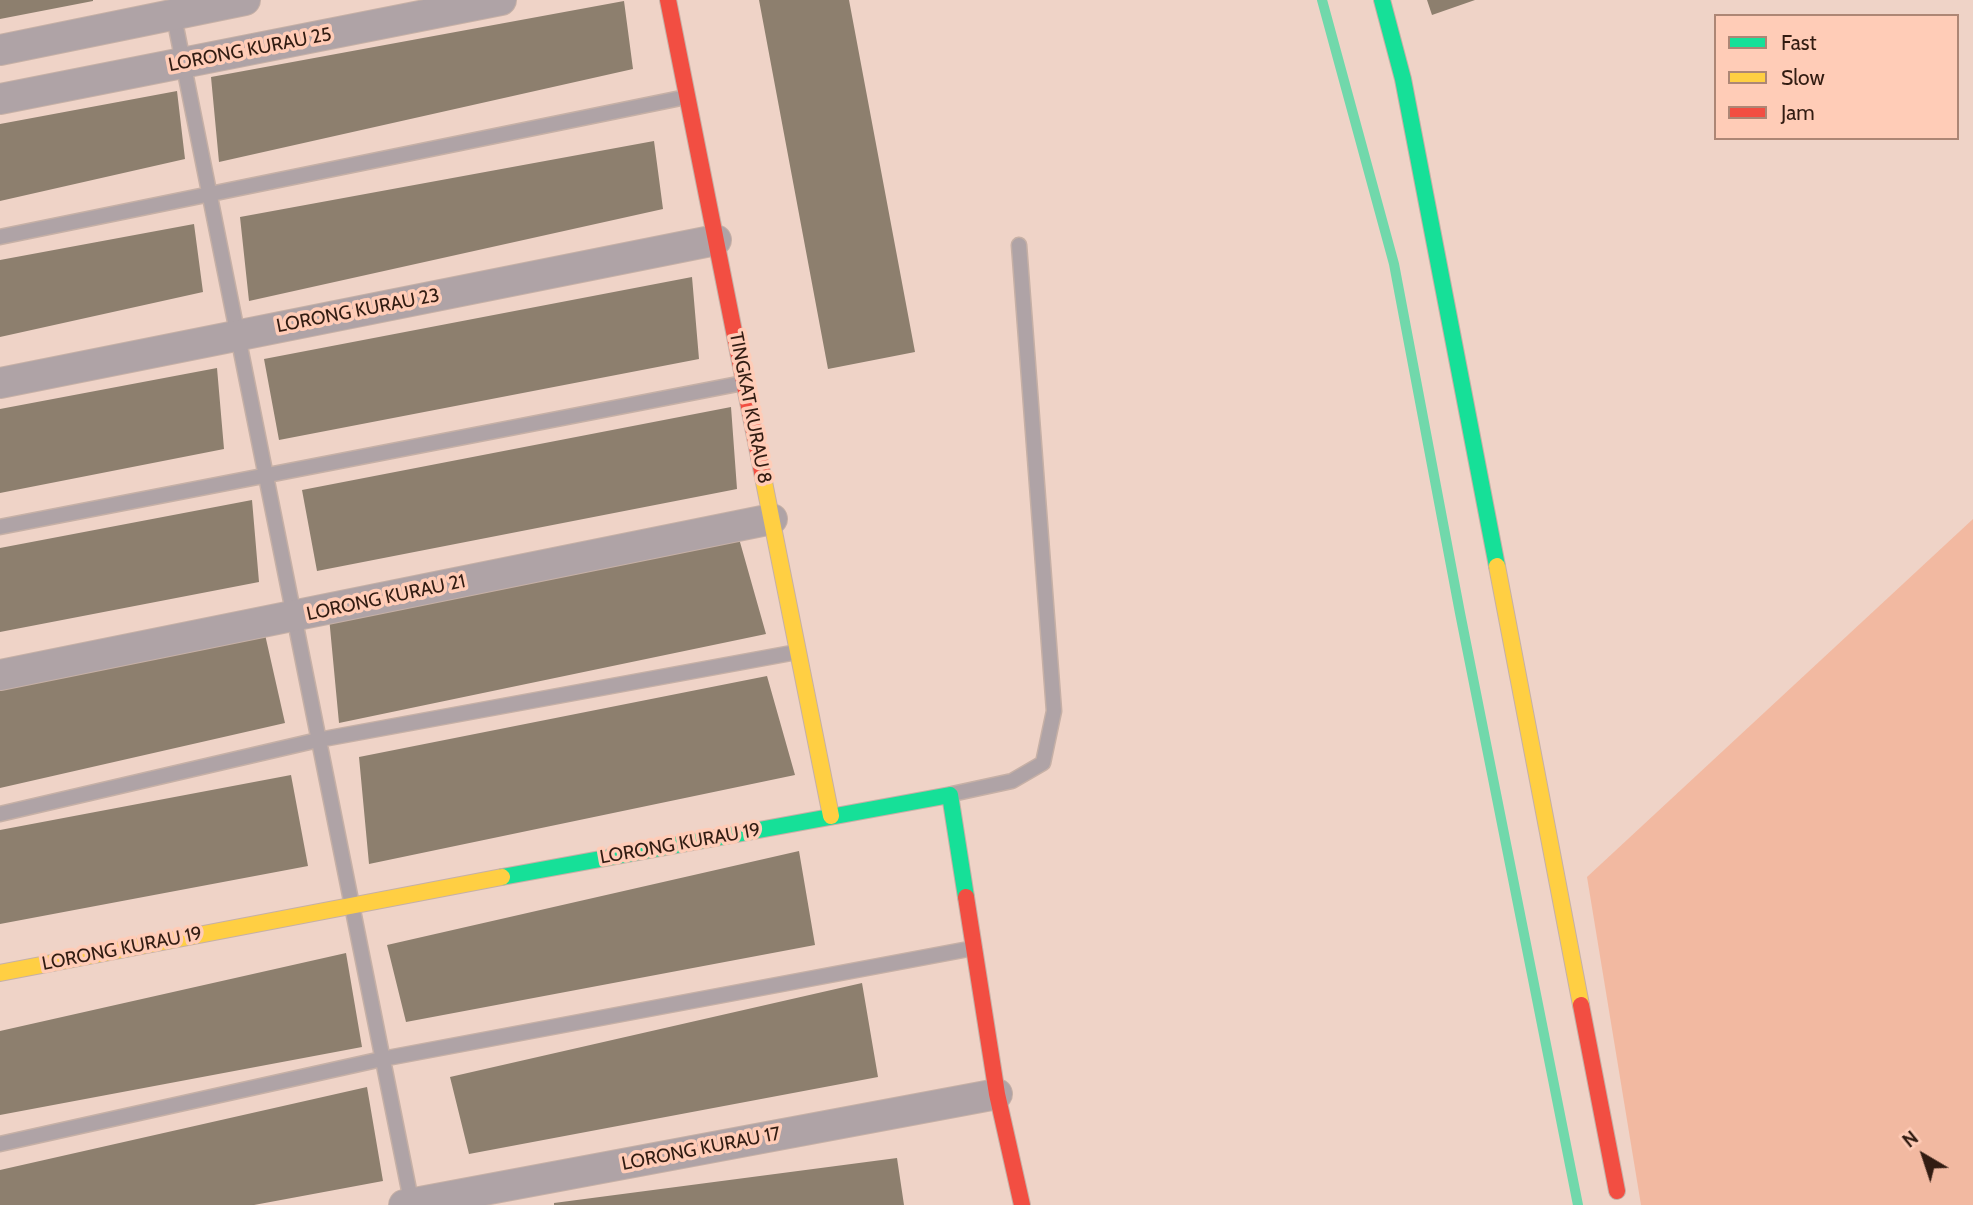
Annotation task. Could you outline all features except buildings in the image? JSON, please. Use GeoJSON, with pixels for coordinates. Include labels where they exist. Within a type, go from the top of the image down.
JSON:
{"type":"FeatureCollection","features":[{"type":"Feature","properties":{"kind":"street"},"geometry":{"type":"LineString","coordinates":[[0,50],[172,7],[245,0]]}},
{"type":"Feature","properties":{"kind":"street","name":"LORONG KURAU 25"},"geometry":{"type":"LineString","coordinates":[[0,99],[501,0]]}},
{"type":"Feature","properties":{"kind":"street","name":"TINGKAT KURAU 8"},"geometry":{"type":"LineString","coordinates":[[668,0],[831,816]]}},
{"type":"Feature","properties":{"kind":"street"},"geometry":{"type":"LineString","coordinates":[[1382,0],[1403,79],[1617,1191]]}},
{"type":"Feature","properties":{"kind":"street","name":"LORONG KURAU 23"},"geometry":{"type":"LineString","coordinates":[[0,383],[716,240]]}},
{"type":"Feature","properties":{"kind":"street","name":"LORONG KURAU 21"},"geometry":{"type":"LineString","coordinates":[[0,675],[772,519]]}},
{"type":"Feature","properties":{"kind":"street"},"geometry":{"type":"LineString","coordinates":[[950,795],[997,1094],[1022,1205]]}},
{"type":"Feature","properties":{"kind":"street","name":"LORONG KURAU 19"},"geometry":{"type":"LineString","coordinates":[[0,973],[351,904],[950,795]]}},
{"type":"Feature","properties":{"kind":"street","name":"LORONG KURAU 17"},"geometry":{"type":"LineString","coordinates":[[409,1205],[997,1094]]}},
{"type":"Feature","properties":{"kind":"lane"},"geometry":{"type":"LineString","coordinates":[[172,7],[409,1205]]}},
{"type":"Feature","properties":{"kind":"lane"},"geometry":{"type":"LineString","coordinates":[[0,237],[687,96]]}},
{"type":"Feature","properties":{"kind":"lane"},"geometry":{"type":"LineString","coordinates":[[950,795],[1012,781],[1043,763],[1054,711],[1019,245]]}},
{"type":"Feature","properties":{"kind":"lane"},"geometry":{"type":"LineString","coordinates":[[0,527],[745,383]]}},
{"type":"Feature","properties":{"kind":"lane"},"geometry":{"type":"LineString","coordinates":[[0,814],[318,740],[798,651]]}},
{"type":"Feature","properties":{"kind":"lane"},"geometry":{"type":"LineString","coordinates":[[0,1144],[382,1059],[975,948]]}},
{"type":"Feature","properties":{"kind":"shaded area"},"geometry":{"type":"Polygon","coordinates":[[[1973,519],[1973,1205],[1641,1205],[1587,877],[1973,519]]]}},
{"type":"Feature","properties":{"kind":"waterway"},"geometry":{"type":"LineString","coordinates":[[1322,0],[1394,264],[1460,613],[1578,1205]]}},
{"type":"Feature","properties":{"kind":"traffic: fast"},"geometry":{"type":"LineString","coordinates":[[1382,0],[1403,79],[1497,566]]}},
{"type":"Feature","properties":{"kind":"traffic: fast"},"geometry":{"type":"LineString","coordinates":[[502,877],[950,795],[966,897]]}},
{"type":"Feature","properties":{"kind":"traffic: slow"},"geometry":{"type":"LineString","coordinates":[[763,477],[831,816]]}},
{"type":"Feature","properties":{"kind":"traffic: slow"},"geometry":{"type":"LineString","coordinates":[[1497,566],[1581,1005]]}},
{"type":"Feature","properties":{"kind":"traffic: slow"},"geometry":{"type":"LineString","coordinates":[[0,973],[502,877]]}},
{"type":"Feature","properties":{"kind":"traffic: jam"},"geometry":{"type":"LineString","coordinates":[[668,0],[763,477]]}},
{"type":"Feature","properties":{"kind":"traffic: jam"},"geometry":{"type":"LineString","coordinates":[[966,897],[997,1094],[1022,1205]]}},
{"type":"Feature","properties":{"kind":"traffic: jam"},"geometry":{"type":"LineString","coordinates":[[1581,1005],[1617,1191]]}}]}
